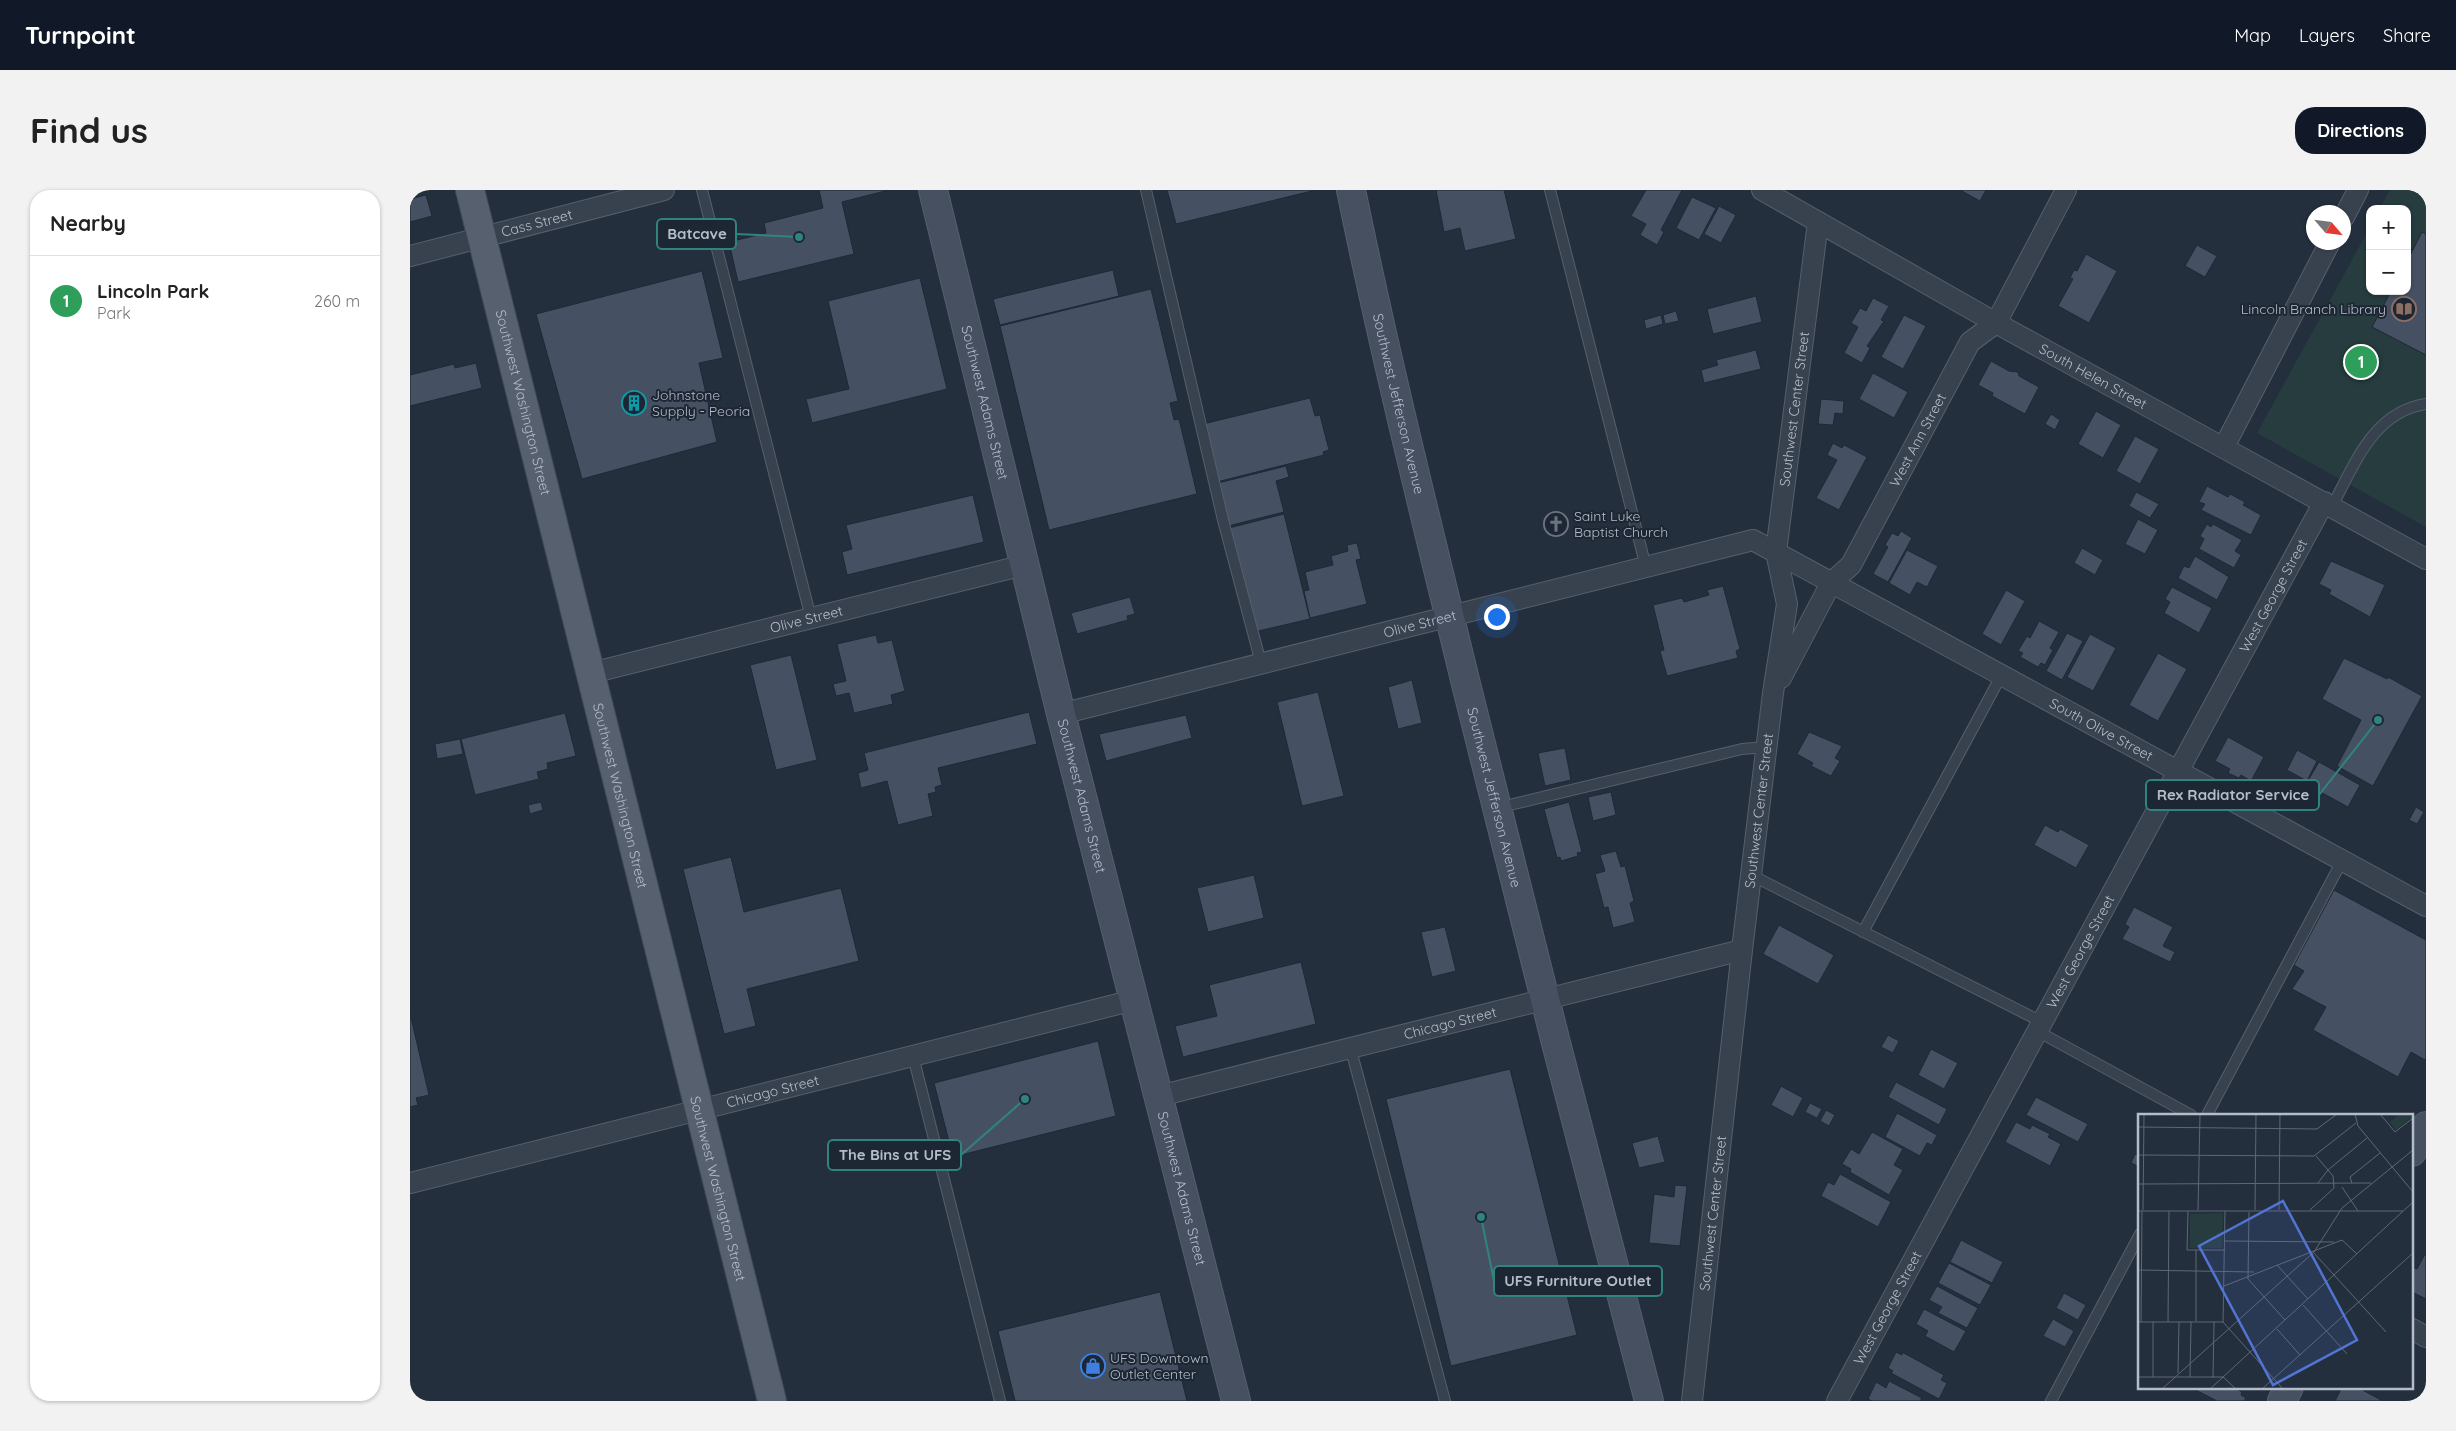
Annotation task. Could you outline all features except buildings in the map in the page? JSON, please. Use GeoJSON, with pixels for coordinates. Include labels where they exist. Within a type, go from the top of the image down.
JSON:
{"type":"FeatureCollection","features":[{"type":"Feature","properties":{"kind":"main road","name":"Southwest Washington Street"},"geometry":{"type":"LineString","coordinates":[[470,190],[591,673],[697,1110],[772,1401]]}},
{"type":"Feature","properties":{"kind":"main road","name":"Southwest Adams Street"},"geometry":{"type":"LineString","coordinates":[[933,190],[1061,714],[1236,1401]]}},
{"type":"Feature","properties":{"kind":"main road","name":"Southwest Jefferson Avenue"},"geometry":{"type":"LineString","coordinates":[[1351,190],[1384,350],[1496,808],[1544,1001],[1649,1401]]}},
{"type":"Feature","properties":{"kind":"main road"},"geometry":{"type":"LineString","coordinates":[[2414,1148],[2426,1126]]}},
{"type":"Feature","properties":{"kind":"main road"},"geometry":{"type":"LineString","coordinates":[[2282,1401],[2288,1388]]}},
{"type":"Feature","properties":{"kind":"street","name":"Cass Street"},"geometry":{"type":"LineString","coordinates":[[410,256],[664,190]]}},
{"type":"Feature","properties":{"kind":"street","name":"South Helen Street"},"geometry":{"type":"LineString","coordinates":[[1762,190],[1996,323],[2426,559]]}},
{"type":"Feature","properties":{"kind":"street","name":"West Ann Street"},"geometry":{"type":"LineString","coordinates":[[1773,693],[1832,583],[1851,565],[1970,342],[1996,323],[2066,190]]}},
{"type":"Feature","properties":{"kind":"street"},"geometry":{"type":"LineString","coordinates":[[2350,205],[2358,190]]}},
{"type":"Feature","properties":{"kind":"street","name":"Southwest Center Street"},"geometry":{"type":"LineString","coordinates":[[1692,1401],[1766,747],[1787,604],[1776,552],[1818,222]]}},
{"type":"Feature","properties":{"kind":"street"},"geometry":{"type":"LineString","coordinates":[[2224,447],[2326,250]]}},
{"type":"Feature","properties":{"kind":"street","name":"West George Street"},"geometry":{"type":"LineString","coordinates":[[1837,1401],[2042,1027],[2177,772],[2328,504]]}},
{"type":"Feature","properties":{"kind":"street","name":"Olive Street"},"geometry":{"type":"LineString","coordinates":[[1061,714],[1753,540],[1776,552]]}},
{"type":"Feature","properties":{"kind":"street","name":"South Olive Street"},"geometry":{"type":"LineString","coordinates":[[1776,552],[2426,906]]}},
{"type":"Feature","properties":{"kind":"street","name":"Olive Street"},"geometry":{"type":"LineString","coordinates":[[591,673],[1024,565]]}},
{"type":"Feature","properties":{"kind":"street","name":"Chicago Street"},"geometry":{"type":"LineString","coordinates":[[1159,1096],[1350,1050],[1742,950]]}},
{"type":"Feature","properties":{"kind":"street","name":"Chicago Street"},"geometry":{"type":"LineString","coordinates":[[410,1183],[1134,1000]]}},
{"type":"Feature","properties":{"kind":"street"},"geometry":{"type":"LineString","coordinates":[[2414,1331],[2426,1337]]}},
{"type":"Feature","properties":{"kind":"lane"},"geometry":{"type":"LineString","coordinates":[[702,190],[811,618]]}},
{"type":"Feature","properties":{"kind":"lane"},"geometry":{"type":"LineString","coordinates":[[1146,190],[1223,520],[1261,663]]}},
{"type":"Feature","properties":{"kind":"lane"},"geometry":{"type":"LineString","coordinates":[[1550,190],[1646,566]]}},
{"type":"Feature","properties":{"kind":"lane"},"geometry":{"type":"LineString","coordinates":[[2328,504],[2372,435],[2391,416],[2426,404]]}},
{"type":"Feature","properties":{"kind":"lane"},"geometry":{"type":"LineString","coordinates":[[1863,932],[2001,676]]}},
{"type":"Feature","properties":{"kind":"lane"},"geometry":{"type":"LineString","coordinates":[[1496,808],[1742,749],[1766,747]]}},
{"type":"Feature","properties":{"kind":"lane"},"geometry":{"type":"LineString","coordinates":[[2208,1114],[2342,861]]}},
{"type":"Feature","properties":{"kind":"lane"},"geometry":{"type":"LineString","coordinates":[[1751,875],[2042,1027],[2189,1114]]}},
{"type":"Feature","properties":{"kind":"lane"},"geometry":{"type":"LineString","coordinates":[[1350,1050],[1445,1401]]}},
{"type":"Feature","properties":{"kind":"lane"},"geometry":{"type":"LineString","coordinates":[[913,1056],[1000,1401]]}},
{"type":"Feature","properties":{"kind":"lane"},"geometry":{"type":"LineString","coordinates":[[2051,1401],[2138,1238]]}},
{"type":"Feature","properties":{"kind":"green space"},"geometry":{"type":"Polygon","coordinates":[[[2390,190],[2426,190],[2426,527],[2257,433],[2366,234],[2366,295],[2411,295],[2411,205],[2381,205],[2390,190]]]}},
{"type":"Feature","properties":{"kind":"place","name":"Batcave"},"geometry":{"type":"Point","coordinates":[799,237]}},
{"type":"Feature","properties":{"kind":"place","name":"Lincoln Branch Library"},"geometry":{"type":"Point","coordinates":[2404,309]}},
{"type":"Feature","properties":{"kind":"place","name":"Lincoln Park"},"geometry":{"type":"Point","coordinates":[2361,362]}},
{"type":"Feature","properties":{"kind":"place","name":"Johnstone Supply - Peoria"},"geometry":{"type":"Point","coordinates":[634,403]}},
{"type":"Feature","properties":{"kind":"place","name":"Saint Luke Baptist Church"},"geometry":{"type":"Point","coordinates":[1556,524]}},
{"type":"Feature","properties":{"kind":"place","name":"Rex Radiator Service"},"geometry":{"type":"Point","coordinates":[2378,720]}},
{"type":"Feature","properties":{"kind":"place","name":"The Bins at UFS"},"geometry":{"type":"Point","coordinates":[1025,1099]}},
{"type":"Feature","properties":{"kind":"place","name":"UFS Furniture Outlet"},"geometry":{"type":"Point","coordinates":[1481,1217]}},
{"type":"Feature","properties":{"kind":"place","name":"UFS Downtown Outlet Center"},"geometry":{"type":"Point","coordinates":[1093,1366]}}]}
